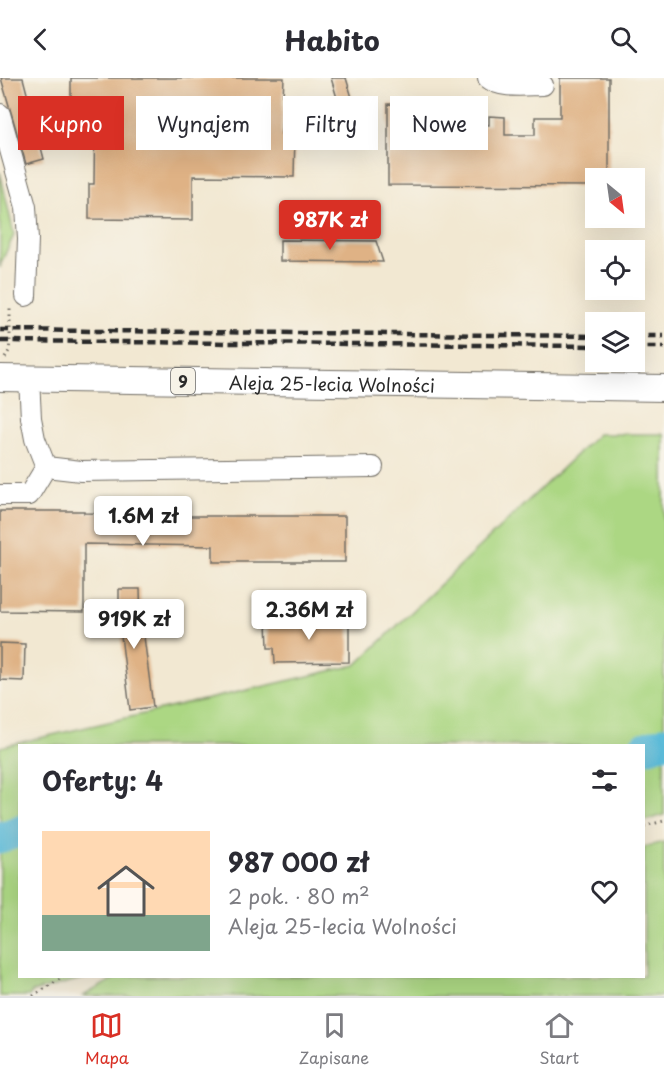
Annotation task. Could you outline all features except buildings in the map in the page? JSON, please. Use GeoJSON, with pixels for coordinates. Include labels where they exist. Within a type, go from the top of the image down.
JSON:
{"type":"FeatureCollection","features":[{"type":"Feature","properties":{"kind":"main road","name":"Aleja 25-lecia Wolności"},"geometry":{"type":"LineString","coordinates":[[2,368],[29,378],[664,388]]}},
{"type":"Feature","properties":{"kind":"street"},"geometry":{"type":"LineString","coordinates":[[488,78],[503,85],[543,85]]}},
{"type":"Feature","properties":{"kind":"street"},"geometry":{"type":"LineString","coordinates":[[0,114],[26,207],[28,239],[26,296]]}},
{"type":"Feature","properties":{"kind":"street"},"geometry":{"type":"LineString","coordinates":[[29,378],[31,418],[35,439],[46,467]]}},
{"type":"Feature","properties":{"kind":"street"},"geometry":{"type":"LineString","coordinates":[[46,467],[81,471],[373,467]]}},
{"type":"Feature","properties":{"kind":"street"},"geometry":{"type":"LineString","coordinates":[[0,495],[29,495],[46,467]]}},
{"type":"Feature","properties":{"kind":"path"},"geometry":{"type":"LineString","coordinates":[[2,368],[9,351],[10,308],[26,308],[26,296]]}},
{"type":"Feature","properties":{"kind":"path"},"geometry":{"type":"LineString","coordinates":[[645,826],[664,821]]}},
{"type":"Feature","properties":{"kind":"path"},"geometry":{"type":"LineString","coordinates":[[33,996],[62,978]]}},
{"type":"Feature","properties":{"kind":"green space"},"geometry":{"type":"Polygon","coordinates":[[[0,172],[14,235],[0,268],[0,172]]]}},
{"type":"Feature","properties":{"kind":"green space"},"geometry":{"type":"Polygon","coordinates":[[[598,434],[664,434],[664,815],[645,821],[645,744],[18,744],[18,978],[85,978],[32,992],[29,996],[0,996],[0,747],[356,665],[598,434]]]}},
{"type":"Feature","properties":{"kind":"green space"},"geometry":{"type":"Polygon","coordinates":[[[664,842],[664,996],[83,996],[115,978],[645,978],[645,847],[664,842]]]}},
{"type":"Feature","properties":{"kind":"waterway"},"geometry":{"type":"LineString","coordinates":[[645,748],[664,742]]}},
{"type":"Feature","properties":{"kind":"waterway"},"geometry":{"type":"LineString","coordinates":[[0,838],[18,832]]}},
{"type":"Feature","properties":{"kind":"railway"},"geometry":{"type":"LineString","coordinates":[[0,330],[585,336]]}},
{"type":"Feature","properties":{"kind":"railway"},"geometry":{"type":"LineString","coordinates":[[645,336],[664,336]]}},
{"type":"Feature","properties":{"kind":"railway"},"geometry":{"type":"LineString","coordinates":[[0,341],[585,346]]}},
{"type":"Feature","properties":{"kind":"railway"},"geometry":{"type":"LineString","coordinates":[[645,347],[664,347]]}}]}
